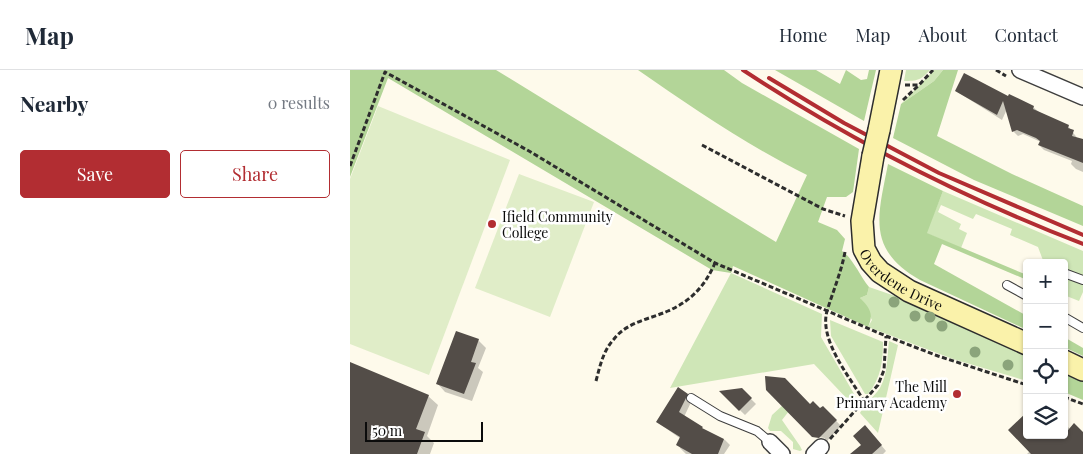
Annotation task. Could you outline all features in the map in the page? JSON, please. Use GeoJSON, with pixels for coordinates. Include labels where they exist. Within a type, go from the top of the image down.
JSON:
{"type":"FeatureCollection","features":[{"type":"Feature","properties":{"kind":"street"},"geometry":{"type":"LineString","coordinates":[[1020,70],[1083,97]]}},
{"type":"Feature","properties":{"kind":"street","name":"Overdene Drive"},"geometry":{"type":"LineString","coordinates":[[896,77],[879,130],[873,156],[862,221],[864,248],[871,262],[894,283],[1023,342]]}},
{"type":"Feature","properties":{"kind":"street"},"geometry":{"type":"LineString","coordinates":[[1068,363],[1083,370]]}},
{"type":"Feature","properties":{"kind":"street"},"geometry":{"type":"LineString","coordinates":[[770,442],[782,454]]}},
{"type":"Feature","properties":{"kind":"lane"},"geometry":{"type":"LineString","coordinates":[[1068,274],[1083,280]]}},
{"type":"Feature","properties":{"kind":"lane"},"geometry":{"type":"LineString","coordinates":[[1007,285],[1023,294]]}},
{"type":"Feature","properties":{"kind":"lane"},"geometry":{"type":"LineString","coordinates":[[1068,319],[1083,328]]}},
{"type":"Feature","properties":{"kind":"lane"},"geometry":{"type":"LineString","coordinates":[[691,398],[720,416],[757,431],[770,442]]}},
{"type":"Feature","properties":{"kind":"path"},"geometry":{"type":"LineString","coordinates":[[897,102],[911,94],[933,70]]}},
{"type":"Feature","properties":{"kind":"path"},"geometry":{"type":"LineString","coordinates":[[350,166],[385,72],[529,151],[715,263],[886,336],[946,359],[1023,384]]}},
{"type":"Feature","properties":{"kind":"path"},"geometry":{"type":"LineString","coordinates":[[896,77],[919,85]]}},
{"type":"Feature","properties":{"kind":"path"},"geometry":{"type":"LineString","coordinates":[[702,145],[823,209],[862,221]]}},
{"type":"Feature","properties":{"kind":"path"},"geometry":{"type":"LineString","coordinates":[[846,247],[842,270],[827,312],[826,336],[864,401]]}},
{"type":"Feature","properties":{"kind":"path"},"geometry":{"type":"LineString","coordinates":[[596,381],[602,358],[614,338],[631,326],[686,302],[701,289],[715,263]]}},
{"type":"Feature","properties":{"kind":"path"},"geometry":{"type":"LineString","coordinates":[[818,451],[878,385],[881,378],[886,336]]}},
{"type":"Feature","properties":{"kind":"path"},"geometry":{"type":"LineString","coordinates":[[1068,398],[1083,404]]}},
{"type":"Feature","properties":{"kind":"green space"},"geometry":{"type":"Polygon","coordinates":[[[350,70],[496,70],[776,242],[807,175],[742,139],[638,70],[724,70],[742,83],[859,149],[853,192],[846,197],[827,197],[818,222],[837,230],[845,239],[842,251],[853,262],[869,287],[867,295],[860,298],[870,311],[871,318],[868,327],[733,266],[731,273],[712,270],[388,78],[350,177],[350,70]]]}},
{"type":"Feature","properties":{"kind":"green space"},"geometry":{"type":"Polygon","coordinates":[[[775,70],[816,70],[840,84],[846,70],[861,80],[867,79],[869,70],[876,70],[864,121],[775,70]]]}},
{"type":"Feature","properties":{"kind":"green space"},"geometry":{"type":"Polygon","coordinates":[[[906,70],[930,70],[918,79],[904,81],[906,70]]]}},
{"type":"Feature","properties":{"kind":"green space"},"geometry":{"type":"Polygon","coordinates":[[[934,70],[943,70],[934,81],[901,104],[934,70]]]}},
{"type":"Feature","properties":{"kind":"green space"},"geometry":{"type":"Polygon","coordinates":[[[943,70],[958,70],[937,136],[1012,174],[1083,206],[1083,226],[974,180],[893,138],[901,104],[934,81],[943,70]]]}},
{"type":"Feature","properties":{"kind":"green space"},"geometry":{"type":"Polygon","coordinates":[[[378,106],[510,160],[429,375],[350,344],[350,179],[378,106]]]}},
{"type":"Feature","properties":{"kind":"green space"},"geometry":{"type":"Polygon","coordinates":[[[888,164],[943,191],[927,233],[1023,273],[1023,278],[942,244],[934,264],[1023,314],[1023,328],[920,280],[903,268],[891,256],[884,243],[880,230],[881,200],[888,164]]]}},
{"type":"Feature","properties":{"kind":"green space"},"geometry":{"type":"Polygon","coordinates":[[[519,174],[594,202],[550,317],[475,288],[519,174]]]}},
{"type":"Feature","properties":{"kind":"green space"},"geometry":{"type":"Polygon","coordinates":[[[943,191],[1083,251],[1083,292],[1079,301],[1068,297],[1068,259],[1042,259],[1038,247],[1010,235],[1012,229],[976,214],[973,219],[941,205],[938,212],[961,224],[959,229],[967,233],[961,248],[926,233],[943,191]]]}},
{"type":"Feature","properties":{"kind":"green space"},"geometry":{"type":"Polygon","coordinates":[[[731,273],[822,314],[821,337],[857,399],[853,405],[814,364],[670,388],[731,273]]]}},
{"type":"Feature","properties":{"kind":"green space"},"geometry":{"type":"Polygon","coordinates":[[[869,287],[898,297],[1023,353],[1023,380],[953,359],[868,327],[872,320],[860,298],[867,295],[869,287]]]}},
{"type":"Feature","properties":{"kind":"green space"},"geometry":{"type":"Polygon","coordinates":[[[830,320],[883,342],[880,369],[876,382],[868,394],[865,394],[831,336],[830,320]]]}},
{"type":"Feature","properties":{"kind":"green space"},"geometry":{"type":"Polygon","coordinates":[[[1068,339],[1083,348],[1083,356],[1068,349],[1068,339]]]}},
{"type":"Feature","properties":{"kind":"green space"},"geometry":{"type":"Polygon","coordinates":[[[889,341],[898,345],[878,433],[860,413],[883,383],[889,341]]]}},
{"type":"Feature","properties":{"kind":"green space"},"geometry":{"type":"Polygon","coordinates":[[[1068,374],[1083,381],[1083,400],[1068,394],[1068,374]]]}},
{"type":"Feature","properties":{"kind":"green space"},"geometry":{"type":"Polygon","coordinates":[[[783,405],[789,411],[782,420],[800,446],[802,450],[800,451],[793,449],[793,442],[781,431],[770,431],[768,428],[772,415],[783,405]]]}},
{"type":"Feature","properties":{"kind":"building"},"geometry":{"type":"Polygon","coordinates":[[[964,73],[1008,96],[1009,94],[1034,106],[1033,109],[1069,125],[1068,128],[1074,130],[1072,136],[1083,139],[1083,163],[1038,145],[1040,141],[1036,138],[1017,130],[1012,132],[1003,101],[997,115],[955,91],[964,73]]]}},
{"type":"Feature","properties":{"kind":"building"},"geometry":{"type":"Polygon","coordinates":[[[456,331],[479,339],[471,362],[476,363],[464,394],[436,384],[456,331]]]}},
{"type":"Feature","properties":{"kind":"building"},"geometry":{"type":"Polygon","coordinates":[[[350,362],[429,395],[416,429],[425,432],[417,454],[350,454],[350,362]]]}},
{"type":"Feature","properties":{"kind":"building"},"geometry":{"type":"Polygon","coordinates":[[[765,376],[785,378],[810,404],[813,401],[820,408],[823,406],[837,420],[819,438],[812,437],[766,390],[765,376]]]}},
{"type":"Feature","properties":{"kind":"building"},"geometry":{"type":"Polygon","coordinates":[[[678,387],[688,394],[679,412],[702,428],[724,439],[718,454],[692,454],[676,445],[680,437],[656,422],[678,387]]]}},
{"type":"Feature","properties":{"kind":"building"},"geometry":{"type":"Polygon","coordinates":[[[742,388],[752,398],[739,411],[719,391],[742,388]]]}},
{"type":"Feature","properties":{"kind":"building"},"geometry":{"type":"Polygon","coordinates":[[[1023,416],[1023,439],[1068,439],[1068,430],[1074,423],[1083,432],[1083,454],[1031,454],[1008,430],[1023,416]]]}},
{"type":"Feature","properties":{"kind":"building"},"geometry":{"type":"Polygon","coordinates":[[[865,425],[882,445],[872,454],[850,454],[861,445],[853,436],[865,425]]]}},
{"type":"Feature","properties":{"kind":"railway"},"geometry":{"type":"LineString","coordinates":[[743,70],[783,96],[908,166],[995,207],[1083,244]]}},
{"type":"Feature","properties":{"kind":"railway"},"geometry":{"type":"LineString","coordinates":[[769,78],[844,123],[939,173],[1083,235]]}},
{"type":"Feature","properties":{"kind":"place","name":"Ifield Community College"},"geometry":{"type":"Point","coordinates":[492,224]}},
{"type":"Feature","properties":{"kind":"place","name":"The Mill Primary Academy"},"geometry":{"type":"Point","coordinates":[957,394]}}]}
